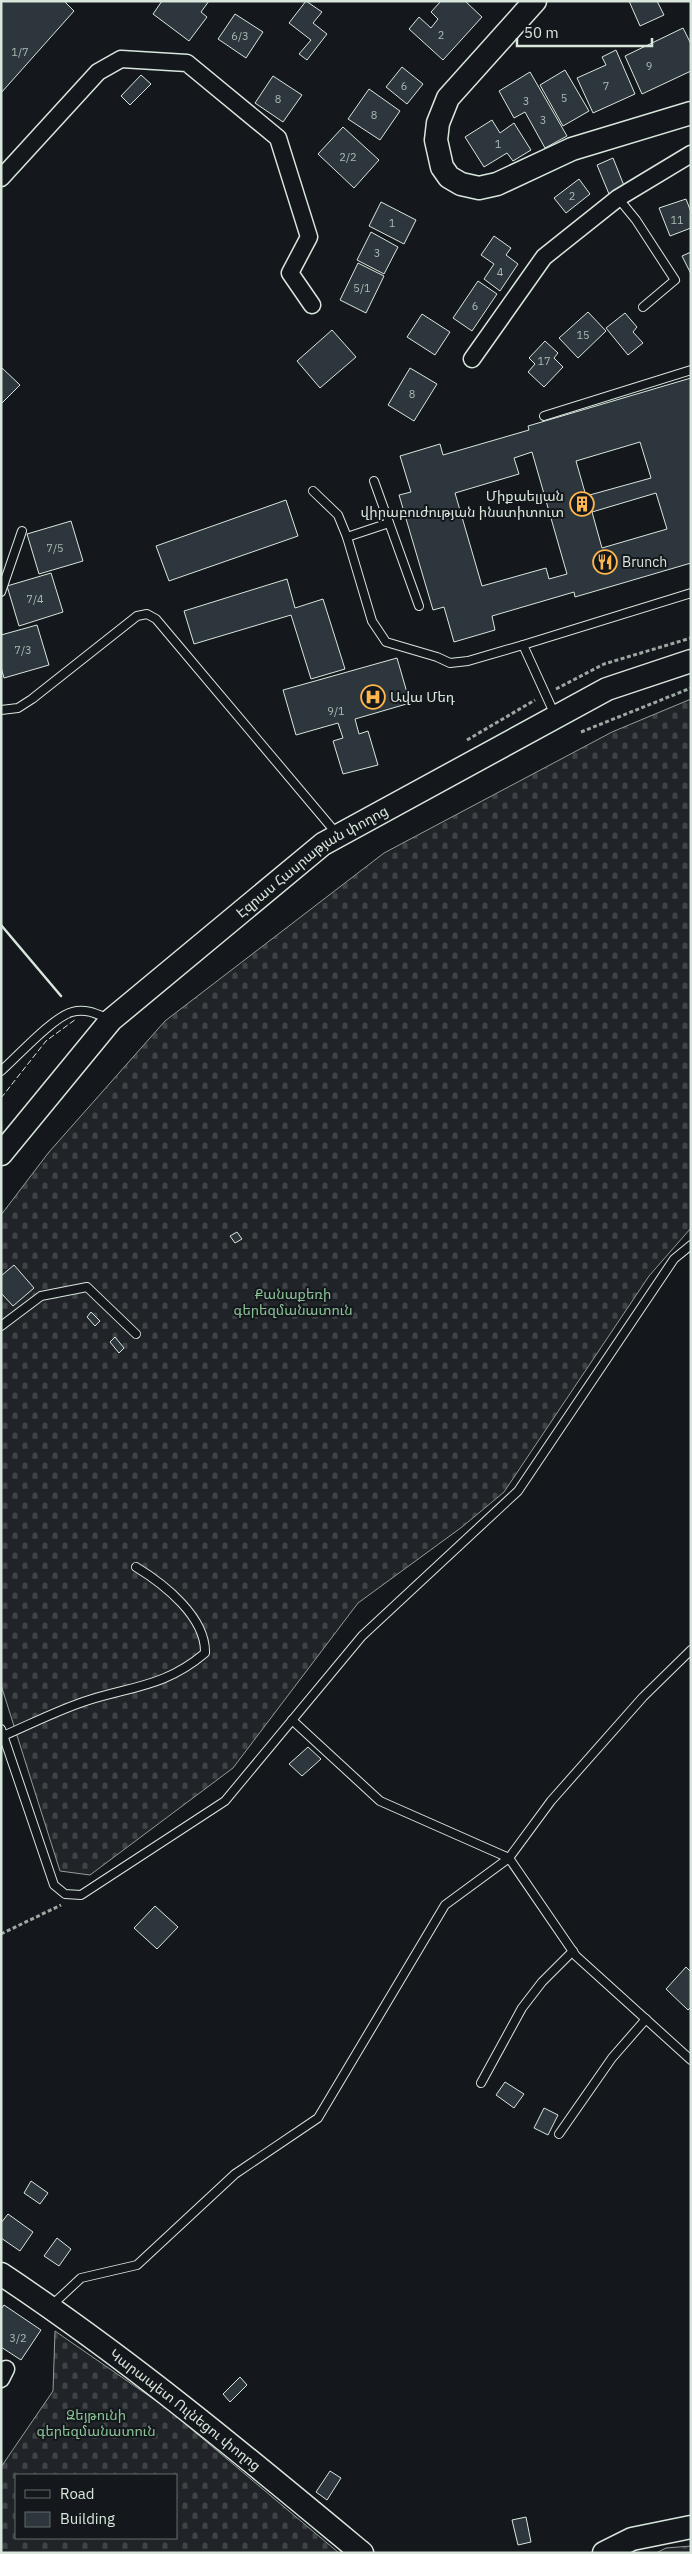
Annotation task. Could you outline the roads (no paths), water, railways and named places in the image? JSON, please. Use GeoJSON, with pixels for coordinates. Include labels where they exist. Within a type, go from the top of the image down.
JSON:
{"type":"FeatureCollection","features":[{"type":"Feature","properties":{"kind":"street"},"geometry":{"type":"LineString","coordinates":[[535,1],[448,98],[438,123],[436,140],[442,167],[449,177],[461,184],[480,188],[497,184],[572,149],[691,113]]}},
{"type":"Feature","properties":{"kind":"street"},"geometry":{"type":"LineString","coordinates":[[1,178],[98,72],[121,59],[187,63],[278,138],[309,237],[290,273],[312,306]]}},
{"type":"Feature","properties":{"kind":"street"},"geometry":{"type":"LineString","coordinates":[[472,359],[544,257],[618,198],[691,154]]}},
{"type":"Feature","properties":{"kind":"street","name":"Էզրաս Հասրաթյան փողոց"},"geometry":{"type":"LineString","coordinates":[[1,1142],[109,1019],[336,833],[554,713],[603,682],[691,653]]}},
{"type":"Feature","properties":{"kind":"street","name":"Էզրաս Հասրաթյան փողոց"},"geometry":{"type":"LineString","coordinates":[[554,713],[607,688],[691,661]]}},
{"type":"Feature","properties":{"kind":"street","name":"Էզրաս Հասրաթյան փողոց"},"geometry":{"type":"LineString","coordinates":[[1,1154],[109,1019]]}},
{"type":"Feature","properties":{"kind":"street","name":"Կարապետ Ուլնեցու փողոց"},"geometry":{"type":"LineString","coordinates":[[1,2274],[50,2306],[197,2415],[362,2553]]}},
{"type":"Feature","properties":{"kind":"street"},"geometry":{"type":"LineString","coordinates":[[604,2553],[632,2539],[691,2527]]}},
{"type":"Feature","properties":{"kind":"lane"},"geometry":{"type":"LineString","coordinates":[[618,198],[636,220],[674,280],[643,307]]}},
{"type":"Feature","properties":{"kind":"lane"},"geometry":{"type":"LineString","coordinates":[[544,416],[691,370]]}},
{"type":"Feature","properties":{"kind":"lane"},"geometry":{"type":"LineString","coordinates":[[374,481],[419,606]]}},
{"type":"Feature","properties":{"kind":"lane"},"geometry":{"type":"LineString","coordinates":[[313,491],[338,515],[347,537],[372,622],[386,642],[437,657],[450,663],[468,661],[691,593]]}},
{"type":"Feature","properties":{"kind":"lane"},"geometry":{"type":"LineString","coordinates":[[347,537],[389,523]]}},
{"type":"Feature","properties":{"kind":"lane"},"geometry":{"type":"LineString","coordinates":[[1,592],[22,531]]}},
{"type":"Feature","properties":{"kind":"lane"},"geometry":{"type":"LineString","coordinates":[[1,710],[18,708],[32,699],[137,616],[147,614],[156,619],[336,833]]}},
{"type":"Feature","properties":{"kind":"lane"},"geometry":{"type":"LineString","coordinates":[[523,645],[554,713]]}},
{"type":"Feature","properties":{"kind":"lane"},"geometry":{"type":"LineString","coordinates":[[1,1071],[52,1025],[72,1012],[90,1011],[109,1019]]}},
{"type":"Feature","properties":{"kind":"lane"},"geometry":{"type":"LineString","coordinates":[[136,1567],[157,1580],[184,1605],[202,1633],[205,1653],[190,1666],[170,1678],[88,1700],[2,1733],[54,1885],[65,1894],[80,1896],[225,1801],[362,1636],[518,1491],[674,1259],[691,1245]]}},
{"type":"Feature","properties":{"kind":"lane"},"geometry":{"type":"LineString","coordinates":[[1,1326],[41,1296],[87,1287],[136,1334]]}},
{"type":"Feature","properties":{"kind":"lane"},"geometry":{"type":"LineString","coordinates":[[50,2306],[81,2278],[137,2265],[235,2174],[318,2118],[444,1904],[509,1858],[551,1801],[643,1697],[691,1650]]}},
{"type":"Feature","properties":{"kind":"lane"},"geometry":{"type":"LineString","coordinates":[[292,1720],[380,1801],[509,1858],[573,1951],[691,2060]]}},
{"type":"Feature","properties":{"kind":"lane"},"geometry":{"type":"LineString","coordinates":[[481,2083],[522,2008],[542,1982],[573,1951]]}},
{"type":"Feature","properties":{"kind":"lane"},"geometry":{"type":"LineString","coordinates":[[559,2134],[612,2058],[646,2019]]}},
{"type":"Feature","properties":{"kind":"place","name":"Միքաելյան վիրաբուժության ինստիտուտ"},"geometry":{"type":"Point","coordinates":[582,504]}},
{"type":"Feature","properties":{"kind":"place","name":"Brunch"},"geometry":{"type":"Point","coordinates":[605,562]}},
{"type":"Feature","properties":{"kind":"place","name":"Ավա Մեդ"},"geometry":{"type":"Point","coordinates":[373,697]}},
{"type":"Feature","properties":{"kind":"park label","name":"Քանաքեռի գերեզմանատուն"},"geometry":{"type":"Point","coordinates":[293,1302]}},
{"type":"Feature","properties":{"kind":"park label","name":"Զեյթունի գերեզմանատուն"},"geometry":{"type":"Point","coordinates":[96,2424]}}]}
